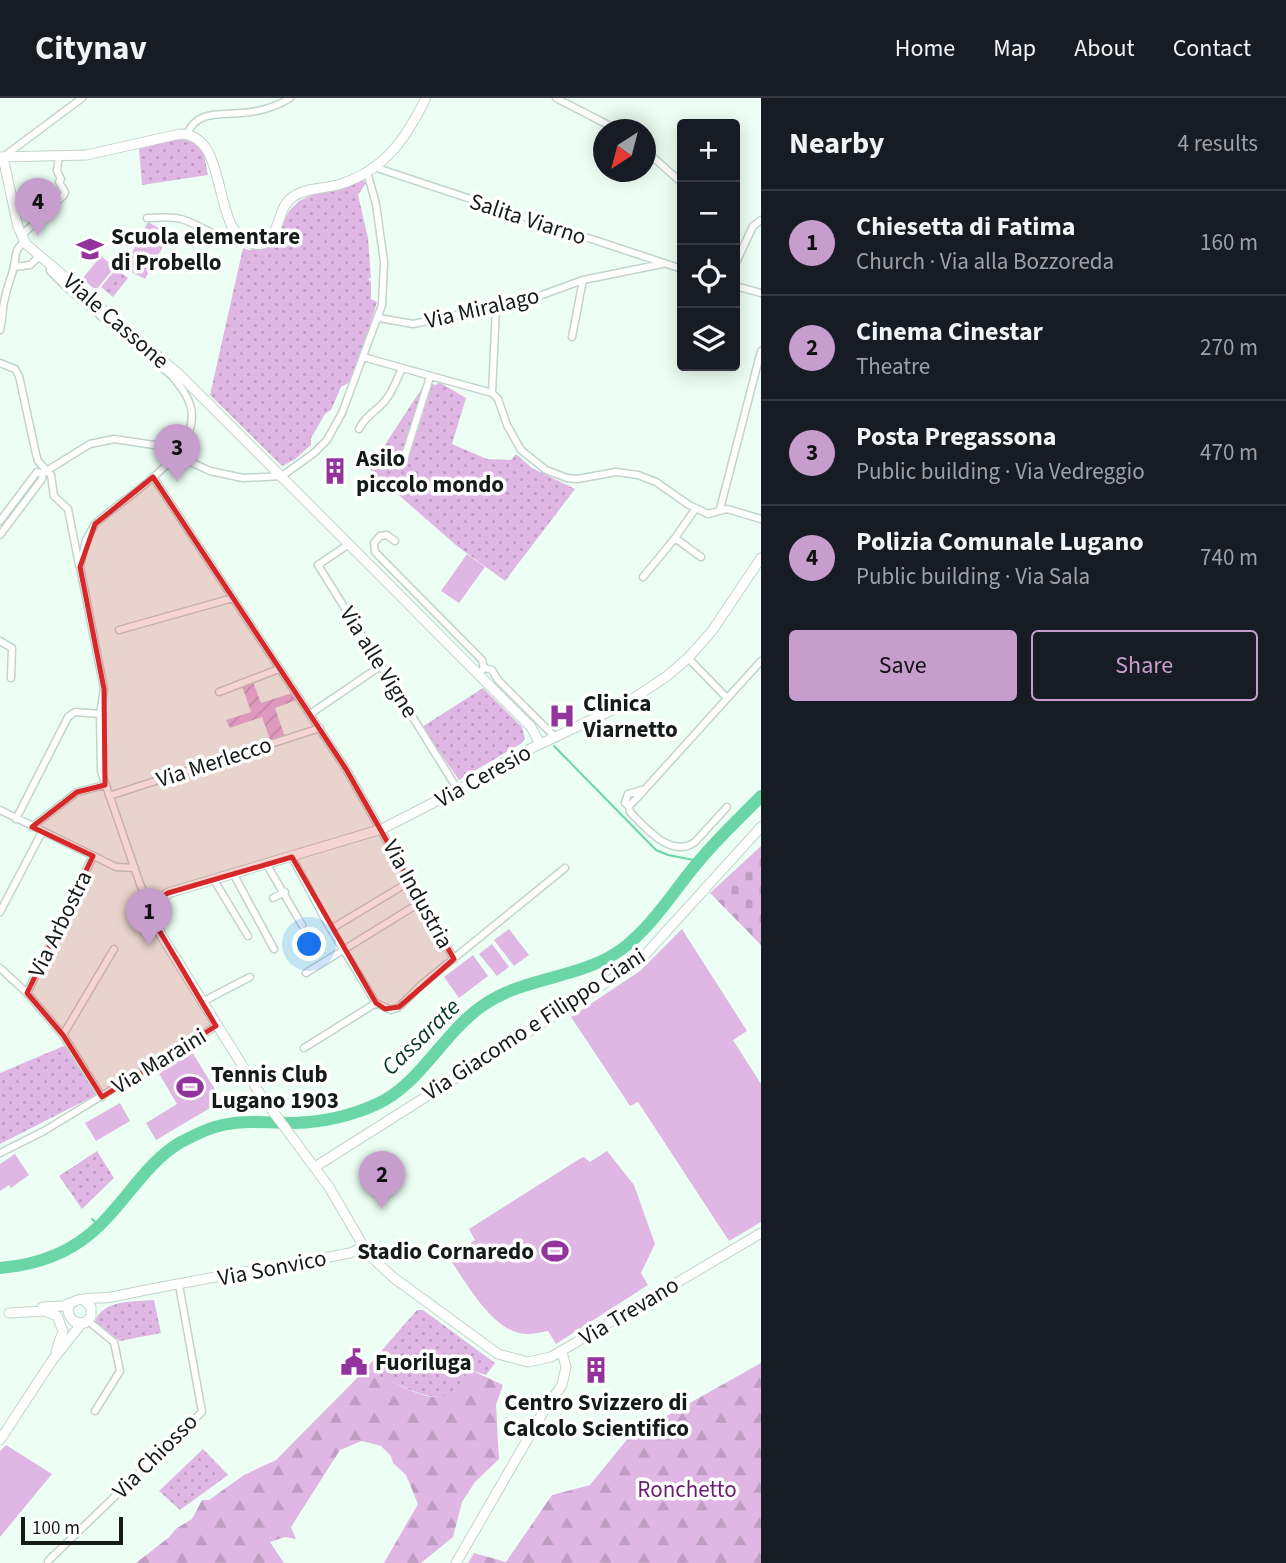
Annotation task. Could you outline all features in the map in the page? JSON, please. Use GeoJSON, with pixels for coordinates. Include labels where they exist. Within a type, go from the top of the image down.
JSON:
{"type":"FeatureCollection","features":[{"type":"Feature","properties":{"kind":"main road"},"geometry":{"type":"LineString","coordinates":[[21,242],[1,157],[94,154],[187,134],[200,139],[209,151],[226,210],[239,234],[252,244],[266,243],[274,236],[284,209],[292,197],[343,183],[371,169],[402,142],[426,98]]}},
{"type":"Feature","properties":{"kind":"main road","name":"Viale Cassone"},"geometry":{"type":"LineString","coordinates":[[21,242],[180,375],[282,476]]}},
{"type":"Feature","properties":{"kind":"main road"},"geometry":{"type":"LineString","coordinates":[[282,476],[481,671],[531,727],[540,744]]}},
{"type":"Feature","properties":{"kind":"main road","name":"Via Ceresio"},"geometry":{"type":"LineString","coordinates":[[163,897],[175,891],[382,829],[458,790],[515,755],[625,704],[667,676],[688,658],[712,631],[761,558]]}},
{"type":"Feature","properties":{"kind":"main road","name":"Via Giacomo e Filippo Ciani"},"geometry":{"type":"LineString","coordinates":[[315,1167],[644,956],[761,827]]}},
{"type":"Feature","properties":{"kind":"main road"},"geometry":{"type":"LineString","coordinates":[[163,897],[155,914],[160,933],[271,1110],[329,1187],[363,1247],[389,1273],[498,1354],[528,1362],[543,1360],[562,1352]]}},
{"type":"Feature","properties":{"kind":"main road","name":"Via Trevano"},"geometry":{"type":"LineString","coordinates":[[456,1563],[545,1409],[562,1385],[566,1367],[562,1352],[761,1233]]}},
{"type":"Feature","properties":{"kind":"main road","name":"Via Sonvico"},"geometry":{"type":"LineString","coordinates":[[84,1300],[110,1298],[350,1253],[363,1247]]}},
{"type":"Feature","properties":{"kind":"main road"},"geometry":{"type":"LineString","coordinates":[[0,1440],[51,1362],[110,1298]]}},
{"type":"Feature","properties":{"kind":"main road"},"geometry":{"type":"LineString","coordinates":[[4,1314],[84,1300],[91,1307],[87,1320]]}},
{"type":"Feature","properties":{"kind":"main road"},"geometry":{"type":"LineString","coordinates":[[71,1303],[69,1317],[75,1322],[87,1320]]}},
{"type":"Feature","properties":{"kind":"main road"},"geometry":{"type":"LineString","coordinates":[[4,1314],[39,1311],[51,1312],[57,1316],[63,1331],[51,1362]]}},
{"type":"Feature","properties":{"kind":"street"},"geometry":{"type":"LineString","coordinates":[[1,157],[82,98]]}},
{"type":"Feature","properties":{"kind":"street"},"geometry":{"type":"LineString","coordinates":[[187,134],[194,124],[205,116],[249,112],[279,104],[290,98]]}},
{"type":"Feature","properties":{"kind":"street"},"geometry":{"type":"LineString","coordinates":[[556,98],[597,119]]}},
{"type":"Feature","properties":{"kind":"street"},"geometry":{"type":"LineString","coordinates":[[59,156],[57,171],[69,203]]}},
{"type":"Feature","properties":{"kind":"street"},"geometry":{"type":"LineString","coordinates":[[656,159],[681,182]]}},
{"type":"Feature","properties":{"kind":"street"},"geometry":{"type":"LineString","coordinates":[[0,521],[37,472],[45,471],[90,444],[114,439],[154,445],[220,475],[243,478],[282,476],[327,440],[342,413],[383,305],[384,262],[371,169]]}},
{"type":"Feature","properties":{"kind":"street","name":"Salita Viarno"},"geometry":{"type":"LineString","coordinates":[[371,169],[677,267]]}},
{"type":"Feature","properties":{"kind":"street"},"geometry":{"type":"LineString","coordinates":[[0,330],[4,311],[2,300],[21,242],[64,195]]}},
{"type":"Feature","properties":{"kind":"street"},"geometry":{"type":"LineString","coordinates":[[147,218],[182,219],[215,235],[231,237],[239,234]]}},
{"type":"Feature","properties":{"kind":"street"},"geometry":{"type":"LineString","coordinates":[[740,254],[753,226],[761,220]]}},
{"type":"Feature","properties":{"kind":"street"},"geometry":{"type":"LineString","coordinates":[[14,267],[30,265],[40,256]]}},
{"type":"Feature","properties":{"kind":"street","name":"Via Miralago"},"geometry":{"type":"LineString","coordinates":[[379,318],[414,324],[531,299],[583,280],[664,263]]}},
{"type":"Feature","properties":{"kind":"street"},"geometry":{"type":"LineString","coordinates":[[50,264],[50,271],[57,278],[172,376],[185,392],[191,408],[191,425],[176,456],[95,524],[86,540],[80,567]]}},
{"type":"Feature","properties":{"kind":"street"},"geometry":{"type":"LineString","coordinates":[[572,337],[583,280]]}},
{"type":"Feature","properties":{"kind":"street"},"geometry":{"type":"LineString","coordinates":[[740,287],[761,293]]}},
{"type":"Feature","properties":{"kind":"street"},"geometry":{"type":"LineString","coordinates":[[492,393],[496,307]]}},
{"type":"Feature","properties":{"kind":"street"},"geometry":{"type":"LineString","coordinates":[[720,509],[761,351]]}},
{"type":"Feature","properties":{"kind":"street"},"geometry":{"type":"LineString","coordinates":[[363,357],[492,393],[498,399],[507,425],[521,450],[546,470],[566,478],[578,479],[616,472],[638,475],[656,482],[708,514],[720,509],[761,519]]}},
{"type":"Feature","properties":{"kind":"street"},"geometry":{"type":"LineString","coordinates":[[0,363],[15,369],[19,376],[38,461],[51,475],[54,496],[68,509],[104,689],[100,714],[100,766],[135,868],[155,914]]}},
{"type":"Feature","properties":{"kind":"street"},"geometry":{"type":"LineString","coordinates":[[359,429],[390,394],[402,368]]}},
{"type":"Feature","properties":{"kind":"street"},"geometry":{"type":"LineString","coordinates":[[405,456],[430,377]]}},
{"type":"Feature","properties":{"kind":"street"},"geometry":{"type":"LineString","coordinates":[[0,535],[42,479],[45,471]]}},
{"type":"Feature","properties":{"kind":"street","name":"Via Industria"},"geometry":{"type":"LineString","coordinates":[[153,477],[320,728],[382,829],[454,959]]}},
{"type":"Feature","properties":{"kind":"street"},"geometry":{"type":"LineString","coordinates":[[643,577],[676,538],[696,508]]}},
{"type":"Feature","properties":{"kind":"street"},"geometry":{"type":"LineString","coordinates":[[395,541],[387,534],[380,536],[374,544],[375,552],[482,660],[481,671],[492,670],[498,680],[556,738]]}},
{"type":"Feature","properties":{"kind":"street"},"geometry":{"type":"LineString","coordinates":[[676,538],[701,556]]}},
{"type":"Feature","properties":{"kind":"street","name":"Via alle Vigne"},"geometry":{"type":"LineString","coordinates":[[349,544],[318,565],[458,790]]}},
{"type":"Feature","properties":{"kind":"street"},"geometry":{"type":"LineString","coordinates":[[119,630],[233,598]]}},
{"type":"Feature","properties":{"kind":"street"},"geometry":{"type":"LineString","coordinates":[[0,641],[12,648],[11,678]]}},
{"type":"Feature","properties":{"kind":"street"},"geometry":{"type":"LineString","coordinates":[[688,658],[727,698]]}},
{"type":"Feature","properties":{"kind":"street"},"geometry":{"type":"LineString","coordinates":[[727,807],[695,842],[677,848],[659,840],[630,812],[625,799],[628,794],[642,790],[761,661]]}},
{"type":"Feature","properties":{"kind":"street"},"geometry":{"type":"LineString","coordinates":[[310,714],[382,666]]}},
{"type":"Feature","properties":{"kind":"street"},"geometry":{"type":"LineString","coordinates":[[219,692],[279,668]]}},
{"type":"Feature","properties":{"kind":"street"},"geometry":{"type":"LineString","coordinates":[[16,819],[69,715],[75,712],[100,714]]}},
{"type":"Feature","properties":{"kind":"street","name":"Via Merlecco"},"geometry":{"type":"LineString","coordinates":[[109,796],[320,728]]}},
{"type":"Feature","properties":{"kind":"street"},"geometry":{"type":"LineString","coordinates":[[32,827],[76,792],[105,785]]}},
{"type":"Feature","properties":{"kind":"street","name":"Via Arbostra"},"geometry":{"type":"LineString","coordinates":[[0,810],[116,867],[135,868]]}},
{"type":"Feature","properties":{"kind":"street"},"geometry":{"type":"LineString","coordinates":[[0,912],[42,832]]}},
{"type":"Feature","properties":{"kind":"street","name":"Via Arbostra"},"geometry":{"type":"LineString","coordinates":[[27,993],[93,856]]}},
{"type":"Feature","properties":{"kind":"street"},"geometry":{"type":"LineString","coordinates":[[292,858],[376,1003],[380,1007],[395,1010],[565,868]]}},
{"type":"Feature","properties":{"kind":"street"},"geometry":{"type":"LineString","coordinates":[[267,865],[302,925]]}},
{"type":"Feature","properties":{"kind":"street"},"geometry":{"type":"LineString","coordinates":[[234,875],[274,948]]}},
{"type":"Feature","properties":{"kind":"street"},"geometry":{"type":"LineString","coordinates":[[214,880],[248,936]]}},
{"type":"Feature","properties":{"kind":"street"},"geometry":{"type":"LineString","coordinates":[[331,929],[410,882]]}},
{"type":"Feature","properties":{"kind":"street"},"geometry":{"type":"LineString","coordinates":[[273,898],[285,892]]}},
{"type":"Feature","properties":{"kind":"street"},"geometry":{"type":"LineString","coordinates":[[146,897],[163,897]]}},
{"type":"Feature","properties":{"kind":"street"},"geometry":{"type":"LineString","coordinates":[[306,973],[421,902]]}},
{"type":"Feature","properties":{"kind":"street"},"geometry":{"type":"LineString","coordinates":[[63,1035],[114,950]]}},
{"type":"Feature","properties":{"kind":"street"},"geometry":{"type":"LineString","coordinates":[[0,968],[27,993],[63,1035],[102,1097]]}},
{"type":"Feature","properties":{"kind":"street"},"geometry":{"type":"LineString","coordinates":[[202,1002],[250,977]]}},
{"type":"Feature","properties":{"kind":"street"},"geometry":{"type":"LineString","coordinates":[[304,1048],[376,1003]]}},
{"type":"Feature","properties":{"kind":"street","name":"Via Maraini"},"geometry":{"type":"LineString","coordinates":[[0,1153],[102,1097],[216,1026]]}},
{"type":"Feature","properties":{"kind":"street","name":"Via Chiosso"},"geometry":{"type":"LineString","coordinates":[[48,1561],[202,1412],[180,1285]]}},
{"type":"Feature","properties":{"kind":"street"},"geometry":{"type":"LineString","coordinates":[[87,1320],[114,1342],[120,1371],[95,1411]]}},
{"type":"Feature","properties":{"kind":"highlighted area"},"geometry":{"type":"Polygon","coordinates":[[[153,477],[346,769],[454,959],[399,1007],[385,1009],[376,1003],[292,857],[168,893],[152,904],[156,925],[216,1026],[102,1097],[63,1035],[27,993],[93,856],[32,827],[77,792],[105,785],[104,689],[80,567],[95,524],[153,477]]]}},
{"type":"Feature","properties":{"kind":"green space"},"geometry":{"type":"Polygon","coordinates":[[[188,139],[203,150],[208,175],[142,185],[139,149],[188,139]]]}},
{"type":"Feature","properties":{"kind":"green space"},"geometry":{"type":"Polygon","coordinates":[[[362,179],[366,183],[358,195],[368,238],[371,278],[368,279],[371,282],[371,299],[377,302],[354,380],[341,387],[331,410],[325,414],[311,438],[311,445],[294,460],[282,466],[210,395],[243,248],[249,250],[273,245],[289,211],[299,201],[314,194],[340,189],[362,179]]]}},
{"type":"Feature","properties":{"kind":"green space"},"geometry":{"type":"Polygon","coordinates":[[[148,222],[170,234],[145,279],[124,268],[148,222]]]}},
{"type":"Feature","properties":{"kind":"green space"},"geometry":{"type":"Polygon","coordinates":[[[101,256],[115,267],[96,290],[82,279],[101,256]]]}},
{"type":"Feature","properties":{"kind":"green space"},"geometry":{"type":"Polygon","coordinates":[[[116,269],[128,278],[113,297],[101,287],[116,269]]]}},
{"type":"Feature","properties":{"kind":"green space"},"geometry":{"type":"Polygon","coordinates":[[[426,382],[436,385],[439,382],[466,398],[452,444],[487,459],[511,460],[516,454],[532,468],[575,489],[505,581],[457,546],[369,469],[426,382]]]}},
{"type":"Feature","properties":{"kind":"green space"},"geometry":{"type":"Polygon","coordinates":[[[467,554],[485,567],[459,603],[441,591],[467,554]]]}},
{"type":"Feature","properties":{"kind":"green space"},"geometry":{"type":"Polygon","coordinates":[[[253,682],[261,703],[292,693],[297,700],[275,708],[285,737],[271,742],[262,717],[230,728],[226,720],[251,712],[242,686],[253,682]]]}},
{"type":"Feature","properties":{"kind":"green space"},"geometry":{"type":"Polygon","coordinates":[[[483,688],[522,727],[525,739],[459,780],[422,727],[483,688]]]}},
{"type":"Feature","properties":{"kind":"green space"},"geometry":{"type":"Polygon","coordinates":[[[761,846],[761,945],[710,893],[761,846]]]}},
{"type":"Feature","properties":{"kind":"green space"},"geometry":{"type":"Polygon","coordinates":[[[509,929],[529,955],[514,966],[494,940],[509,929]]]}},
{"type":"Feature","properties":{"kind":"green space"},"geometry":{"type":"Polygon","coordinates":[[[682,929],[747,1031],[733,1040],[761,1084],[761,1222],[729,1241],[638,1102],[630,1106],[571,1017],[640,971],[682,929]]]}},
{"type":"Feature","properties":{"kind":"green space"},"geometry":{"type":"Polygon","coordinates":[[[492,944],[509,967],[497,976],[479,954],[492,944]]]}},
{"type":"Feature","properties":{"kind":"green space"},"geometry":{"type":"Polygon","coordinates":[[[473,955],[488,976],[459,998],[444,977],[473,955]]]}},
{"type":"Feature","properties":{"kind":"green space"},"geometry":{"type":"Polygon","coordinates":[[[66,1045],[98,1094],[0,1144],[0,1073],[66,1045]]]}},
{"type":"Feature","properties":{"kind":"green space","name":"Tennis Club Lugano 1903"},"geometry":{"type":"Polygon","coordinates":[[[192,1052],[222,1101],[156,1140],[146,1123],[177,1104],[158,1072],[192,1052]]]}},
{"type":"Feature","properties":{"kind":"green space"},"geometry":{"type":"Polygon","coordinates":[[[120,1103],[130,1121],[96,1141],[85,1123],[120,1103]]]}},
{"type":"Feature","properties":{"kind":"green space"},"geometry":{"type":"Polygon","coordinates":[[[97,1151],[114,1178],[82,1209],[59,1176],[97,1151]]]}},
{"type":"Feature","properties":{"kind":"green space","name":"Stadio Cornaredo"},"geometry":{"type":"Polygon","coordinates":[[[607,1151],[634,1185],[655,1244],[641,1273],[648,1285],[556,1344],[548,1331],[526,1334],[502,1325],[482,1305],[449,1258],[475,1240],[469,1229],[581,1158],[584,1157],[590,1162],[607,1151]]]}},
{"type":"Feature","properties":{"kind":"green space"},"geometry":{"type":"Polygon","coordinates":[[[15,1154],[29,1175],[11,1188],[9,1185],[0,1191],[0,1164],[15,1154]]]}},
{"type":"Feature","properties":{"kind":"green space"},"geometry":{"type":"Polygon","coordinates":[[[154,1300],[161,1333],[120,1341],[95,1321],[99,1314],[112,1305],[154,1300]]]}},
{"type":"Feature","properties":{"kind":"green space"},"geometry":{"type":"Polygon","coordinates":[[[417,1310],[423,1310],[495,1363],[486,1375],[471,1370],[455,1392],[434,1397],[363,1372],[417,1310]]]}},
{"type":"Feature","properties":{"kind":"green space","name":"Ronchetto"},"geometry":{"type":"Polygon","coordinates":[[[761,1363],[761,1563],[468,1563],[474,1553],[506,1562],[552,1495],[590,1485],[629,1437],[761,1363]]]}},
{"type":"Feature","properties":{"kind":"green space"},"geometry":{"type":"Polygon","coordinates":[[[471,1370],[503,1385],[496,1405],[499,1459],[475,1482],[462,1502],[453,1537],[421,1563],[384,1563],[418,1504],[406,1475],[393,1463],[391,1456],[381,1446],[362,1441],[340,1450],[291,1527],[296,1539],[285,1537],[270,1542],[284,1563],[136,1563],[177,1528],[192,1519],[202,1500],[209,1500],[244,1475],[276,1460],[363,1372],[418,1393],[440,1397],[455,1392],[471,1370]]]}},
{"type":"Feature","properties":{"kind":"green space"},"geometry":{"type":"Polygon","coordinates":[[[6,1445],[52,1474],[0,1537],[0,1451],[6,1445]]]}},
{"type":"Feature","properties":{"kind":"green space"},"geometry":{"type":"Polygon","coordinates":[[[203,1449],[228,1475],[180,1510],[159,1491],[203,1449]]]}},
{"type":"Feature","properties":{"kind":"waterway"},"geometry":{"type":"LineString","coordinates":[[554,746],[656,850],[699,861]]}},
{"type":"Feature","properties":{"kind":"waterway","name":"Cassarate"},"geometry":{"type":"LineString","coordinates":[[0,1268],[54,1256],[78,1243],[110,1215],[138,1181],[169,1150],[202,1132],[234,1123],[326,1120],[367,1108],[392,1095],[419,1071],[470,1015],[485,1004],[518,988],[589,966],[622,949],[644,930],[706,853],[761,796]]}},
{"type":"Feature","properties":{"kind":"waterway"},"geometry":{"type":"LineString","coordinates":[[92,1219],[100,1226]]}},
{"type":"Feature","properties":{"kind":"place","name":"Polizia Comunale Lugano"},"geometry":{"type":"Point","coordinates":[38,236]}},
{"type":"Feature","properties":{"kind":"place","name":"Scuola elementare di Probello"},"geometry":{"type":"Point","coordinates":[90,249]}},
{"type":"Feature","properties":{"kind":"place","name":"Asilo piccolo mondo"},"geometry":{"type":"Point","coordinates":[335,471]}},
{"type":"Feature","properties":{"kind":"place","name":"Posta Pregassona"},"geometry":{"type":"Point","coordinates":[177,482]}},
{"type":"Feature","properties":{"kind":"place","name":"Clinica Viarnetto"},"geometry":{"type":"Point","coordinates":[562,716]}},
{"type":"Feature","properties":{"kind":"place","name":"Chiesetta di Fatima"},"geometry":{"type":"Point","coordinates":[149,946]}},
{"type":"Feature","properties":{"kind":"place","name":"Tennis Club Lugano 1903"},"geometry":{"type":"Point","coordinates":[190,1087]}},
{"type":"Feature","properties":{"kind":"place","name":"Cinema Cinestar"},"geometry":{"type":"Point","coordinates":[382,1209]}},
{"type":"Feature","properties":{"kind":"place","name":"Stadio Cornaredo"},"geometry":{"type":"Point","coordinates":[555,1251]}},
{"type":"Feature","properties":{"kind":"place","name":"Fuoriluga"},"geometry":{"type":"Point","coordinates":[354,1362]}},
{"type":"Feature","properties":{"kind":"place","name":"Centro Svizzero di Calcolo Scientifico"},"geometry":{"type":"Point","coordinates":[596,1370]}}]}
